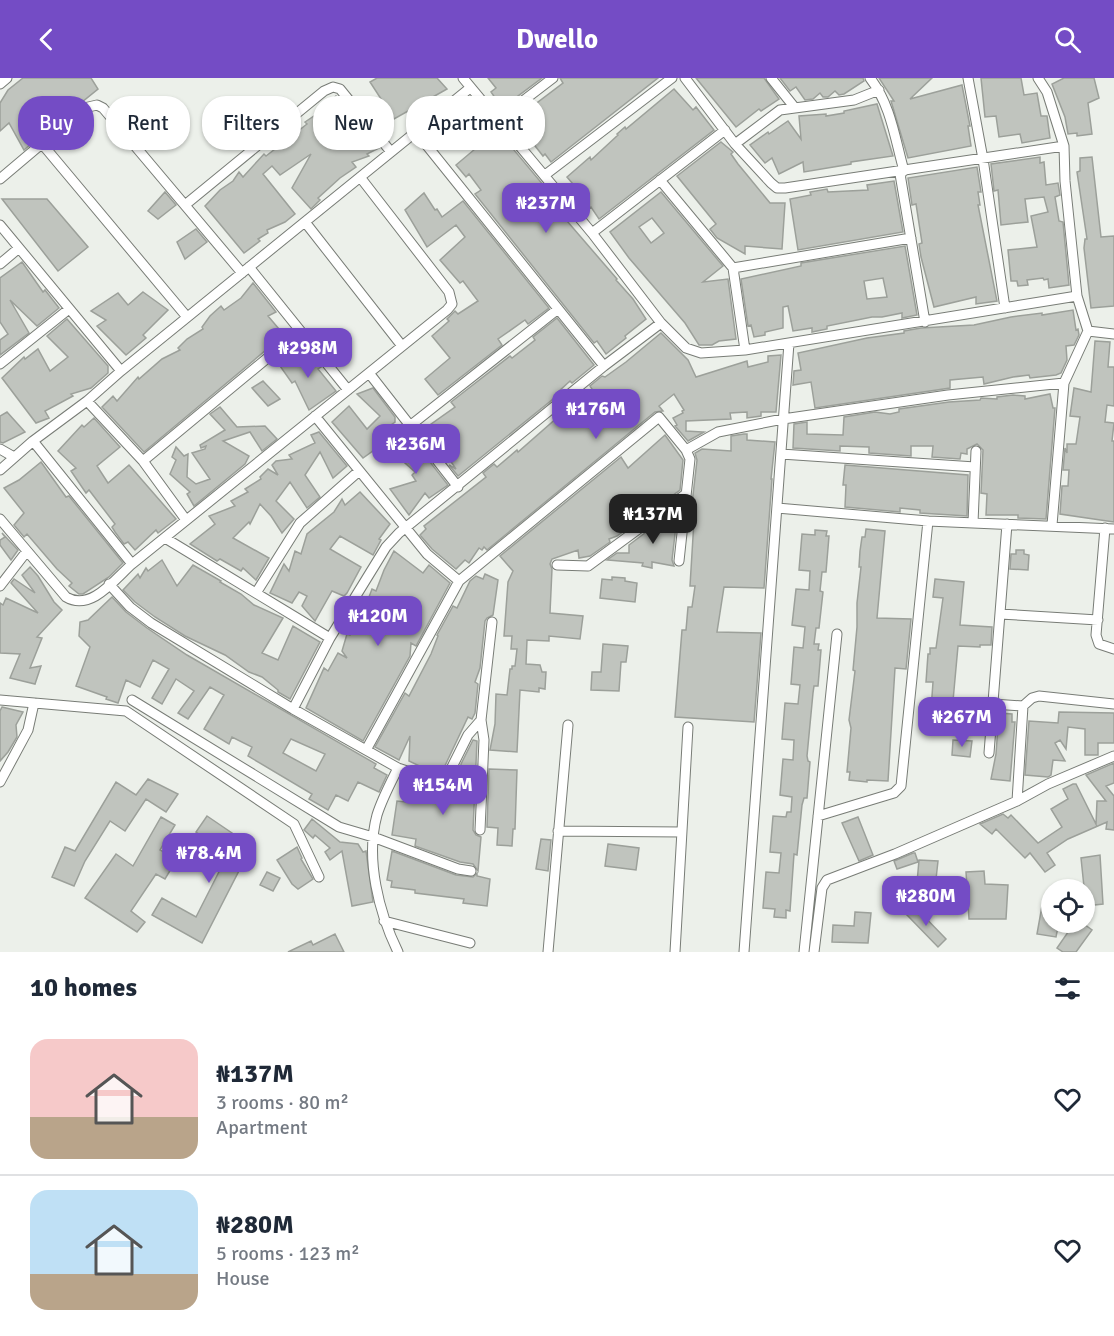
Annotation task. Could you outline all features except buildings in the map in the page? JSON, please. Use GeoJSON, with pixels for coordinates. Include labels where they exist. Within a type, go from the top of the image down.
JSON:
{"type":"FeatureCollection","features":[{"type":"Feature","properties":{"kind":"street"},"geometry":{"type":"LineString","coordinates":[[0,84],[7,78]]}},
{"type":"Feature","properties":{"kind":"street"},"geometry":{"type":"LineString","coordinates":[[463,78],[477,96]]}},
{"type":"Feature","properties":{"kind":"street"},"geometry":{"type":"LineString","coordinates":[[529,96],[553,78]]}},
{"type":"Feature","properties":{"kind":"street"},"geometry":{"type":"LineString","coordinates":[[546,175],[672,78]]}},
{"type":"Feature","properties":{"kind":"street"},"geometry":{"type":"LineString","coordinates":[[686,78],[735,144],[777,188],[1064,146]]}},
{"type":"Feature","properties":{"kind":"street"},"geometry":{"type":"LineString","coordinates":[[771,78],[795,108]]}},
{"type":"Feature","properties":{"kind":"street"},"geometry":{"type":"LineString","coordinates":[[870,78],[879,90],[888,110],[904,171]]}},
{"type":"Feature","properties":{"kind":"street"},"geometry":{"type":"LineString","coordinates":[[968,78],[983,159],[1005,308]]}},
{"type":"Feature","properties":{"kind":"street"},"geometry":{"type":"LineString","coordinates":[[1040,79],[1047,92],[1064,146],[1065,181],[1077,296],[1088,331],[1064,383],[1052,525]]}},
{"type":"Feature","properties":{"kind":"street"},"geometry":{"type":"LineString","coordinates":[[184,205],[324,91],[333,87],[340,89],[391,152]]}},
{"type":"Feature","properties":{"kind":"street"},"geometry":{"type":"LineString","coordinates":[[460,96],[470,88]]}},
{"type":"Feature","properties":{"kind":"street"},"geometry":{"type":"LineString","coordinates":[[735,144],[780,110],[854,100],[879,90]]}},
{"type":"Feature","properties":{"kind":"street"},"geometry":{"type":"LineString","coordinates":[[94,105],[103,108],[184,205],[246,270],[348,390]]}},
{"type":"Feature","properties":{"kind":"street"},"geometry":{"type":"LineString","coordinates":[[592,233],[725,130]]}},
{"type":"Feature","properties":{"kind":"street"},"geometry":{"type":"LineString","coordinates":[[0,470],[406,140]]}},
{"type":"Feature","properties":{"kind":"street"},"geometry":{"type":"LineString","coordinates":[[0,179],[37,150]]}},
{"type":"Feature","properties":{"kind":"street"},"geometry":{"type":"LineString","coordinates":[[47,150],[187,317]]}},
{"type":"Feature","properties":{"kind":"street"},"geometry":{"type":"LineString","coordinates":[[430,150],[604,366]]}},
{"type":"Feature","properties":{"kind":"street"},"geometry":{"type":"LineString","coordinates":[[524,150],[661,323],[686,348],[694,352],[745,350],[789,344],[1077,296]]}},
{"type":"Feature","properties":{"kind":"street"},"geometry":{"type":"LineString","coordinates":[[904,171],[900,174],[925,321]]}},
{"type":"Feature","properties":{"kind":"street"},"geometry":{"type":"LineString","coordinates":[[0,519],[66,597],[72,601],[92,599],[186,520],[447,310],[452,304],[449,292],[360,177]]}},
{"type":"Feature","properties":{"kind":"street"},"geometry":{"type":"LineString","coordinates":[[660,180],[733,268],[745,350]]}},
{"type":"Feature","properties":{"kind":"street"},"geometry":{"type":"LineString","coordinates":[[305,222],[402,346]]}},
{"type":"Feature","properties":{"kind":"street"},"geometry":{"type":"LineString","coordinates":[[0,225],[121,371]]}},
{"type":"Feature","properties":{"kind":"street"},"geometry":{"type":"LineString","coordinates":[[733,268],[911,238]]}},
{"type":"Feature","properties":{"kind":"street"},"geometry":{"type":"LineString","coordinates":[[0,264],[19,248]]}},
{"type":"Feature","properties":{"kind":"street"},"geometry":{"type":"LineString","coordinates":[[0,364],[69,309]]}},
{"type":"Feature","properties":{"kind":"street"},"geometry":{"type":"LineString","coordinates":[[411,425],[558,309]]}},
{"type":"Feature","properties":{"kind":"street"},"geometry":{"type":"LineString","coordinates":[[292,709],[330,638],[386,547],[604,366],[661,323]]}},
{"type":"Feature","properties":{"kind":"street"},"geometry":{"type":"LineString","coordinates":[[143,461],[300,331]]}},
{"type":"Feature","properties":{"kind":"street"},"geometry":{"type":"LineString","coordinates":[[1088,331],[1114,334]]}},
{"type":"Feature","properties":{"kind":"street"},"geometry":{"type":"LineString","coordinates":[[744,952],[789,344]]}},
{"type":"Feature","properties":{"kind":"street"},"geometry":{"type":"LineString","coordinates":[[369,373],[458,486]]}},
{"type":"Feature","properties":{"kind":"street"},"geometry":{"type":"LineString","coordinates":[[686,450],[718,432],[783,419],[948,395],[1064,383]]}},
{"type":"Feature","properties":{"kind":"street"},"geometry":{"type":"LineString","coordinates":[[87,401],[143,461],[186,520]]}},
{"type":"Feature","properties":{"kind":"street"},"geometry":{"type":"LineString","coordinates":[[315,416],[405,529],[427,554],[459,581]]}},
{"type":"Feature","properties":{"kind":"street"},"geometry":{"type":"LineString","coordinates":[[366,750],[459,581],[659,417],[686,450],[690,459],[679,561]]}},
{"type":"Feature","properties":{"kind":"street"},"geometry":{"type":"LineString","coordinates":[[33,441],[132,564]]}},
{"type":"Feature","properties":{"kind":"street"},"geometry":{"type":"LineString","coordinates":[[0,449],[14,457]]}},
{"type":"Feature","properties":{"kind":"street"},"geometry":{"type":"LineString","coordinates":[[973,523],[976,451]]}},
{"type":"Feature","properties":{"kind":"street"},"geometry":{"type":"LineString","coordinates":[[781,454],[975,467]]}},
{"type":"Feature","properties":{"kind":"street"},"geometry":{"type":"LineString","coordinates":[[256,593],[300,523],[359,471]]}},
{"type":"Feature","properties":{"kind":"street"},"geometry":{"type":"LineString","coordinates":[[557,565],[588,566],[686,494]]}},
{"type":"Feature","properties":{"kind":"street"},"geometry":{"type":"LineString","coordinates":[[777,508],[928,521],[1110,528],[1096,635],[1099,644],[1114,649]]}},
{"type":"Feature","properties":{"kind":"street"},"geometry":{"type":"LineString","coordinates":[[818,816],[894,793],[901,786],[928,521]]}},
{"type":"Feature","properties":{"kind":"street"},"geometry":{"type":"LineString","coordinates":[[988,753],[1007,524]]}},
{"type":"Feature","properties":{"kind":"street"},"geometry":{"type":"LineString","coordinates":[[165,538],[330,638]]}},
{"type":"Feature","properties":{"kind":"street"},"geometry":{"type":"LineString","coordinates":[[0,586],[27,551]]}},
{"type":"Feature","properties":{"kind":"street"},"geometry":{"type":"LineString","coordinates":[[110,584],[130,607],[151,622],[292,709],[399,768],[428,778],[441,780],[447,777],[468,735],[481,720]]}},
{"type":"Feature","properties":{"kind":"street"},"geometry":{"type":"LineString","coordinates":[[1000,614],[1098,620]]}},
{"type":"Feature","properties":{"kind":"street"},"geometry":{"type":"LineString","coordinates":[[480,830],[484,740],[481,720],[492,622]]}},
{"type":"Feature","properties":{"kind":"street"},"geometry":{"type":"LineString","coordinates":[[804,952],[837,634]]}},
{"type":"Feature","properties":{"kind":"street"},"geometry":{"type":"LineString","coordinates":[[1017,801],[1023,706],[1032,698],[1039,696],[1114,704]]}},
{"type":"Feature","properties":{"kind":"street"},"geometry":{"type":"LineString","coordinates":[[0,700],[126,711],[294,824],[319,878]]}},
{"type":"Feature","properties":{"kind":"street"},"geometry":{"type":"LineString","coordinates":[[132,700],[339,827],[373,837],[458,869],[471,871]]}},
{"type":"Feature","properties":{"kind":"street"},"geometry":{"type":"LineString","coordinates":[[0,782],[28,730],[34,703]]}},
{"type":"Feature","properties":{"kind":"street"},"geometry":{"type":"LineString","coordinates":[[993,704],[1023,706]]}},
{"type":"Feature","properties":{"kind":"street"},"geometry":{"type":"LineString","coordinates":[[548,952],[568,724]]}},
{"type":"Feature","properties":{"kind":"street"},"geometry":{"type":"LineString","coordinates":[[675,952],[688,727]]}},
{"type":"Feature","properties":{"kind":"street"},"geometry":{"type":"LineString","coordinates":[[814,952],[822,888],[827,880],[895,854],[1114,756]]}},
{"type":"Feature","properties":{"kind":"street"},"geometry":{"type":"LineString","coordinates":[[398,952],[384,921],[377,895],[373,837],[377,816],[399,768]]}},
{"type":"Feature","properties":{"kind":"street"},"geometry":{"type":"LineString","coordinates":[[558,831],[682,832]]}},
{"type":"Feature","properties":{"kind":"street"},"geometry":{"type":"LineString","coordinates":[[384,921],[470,943]]}}]}
